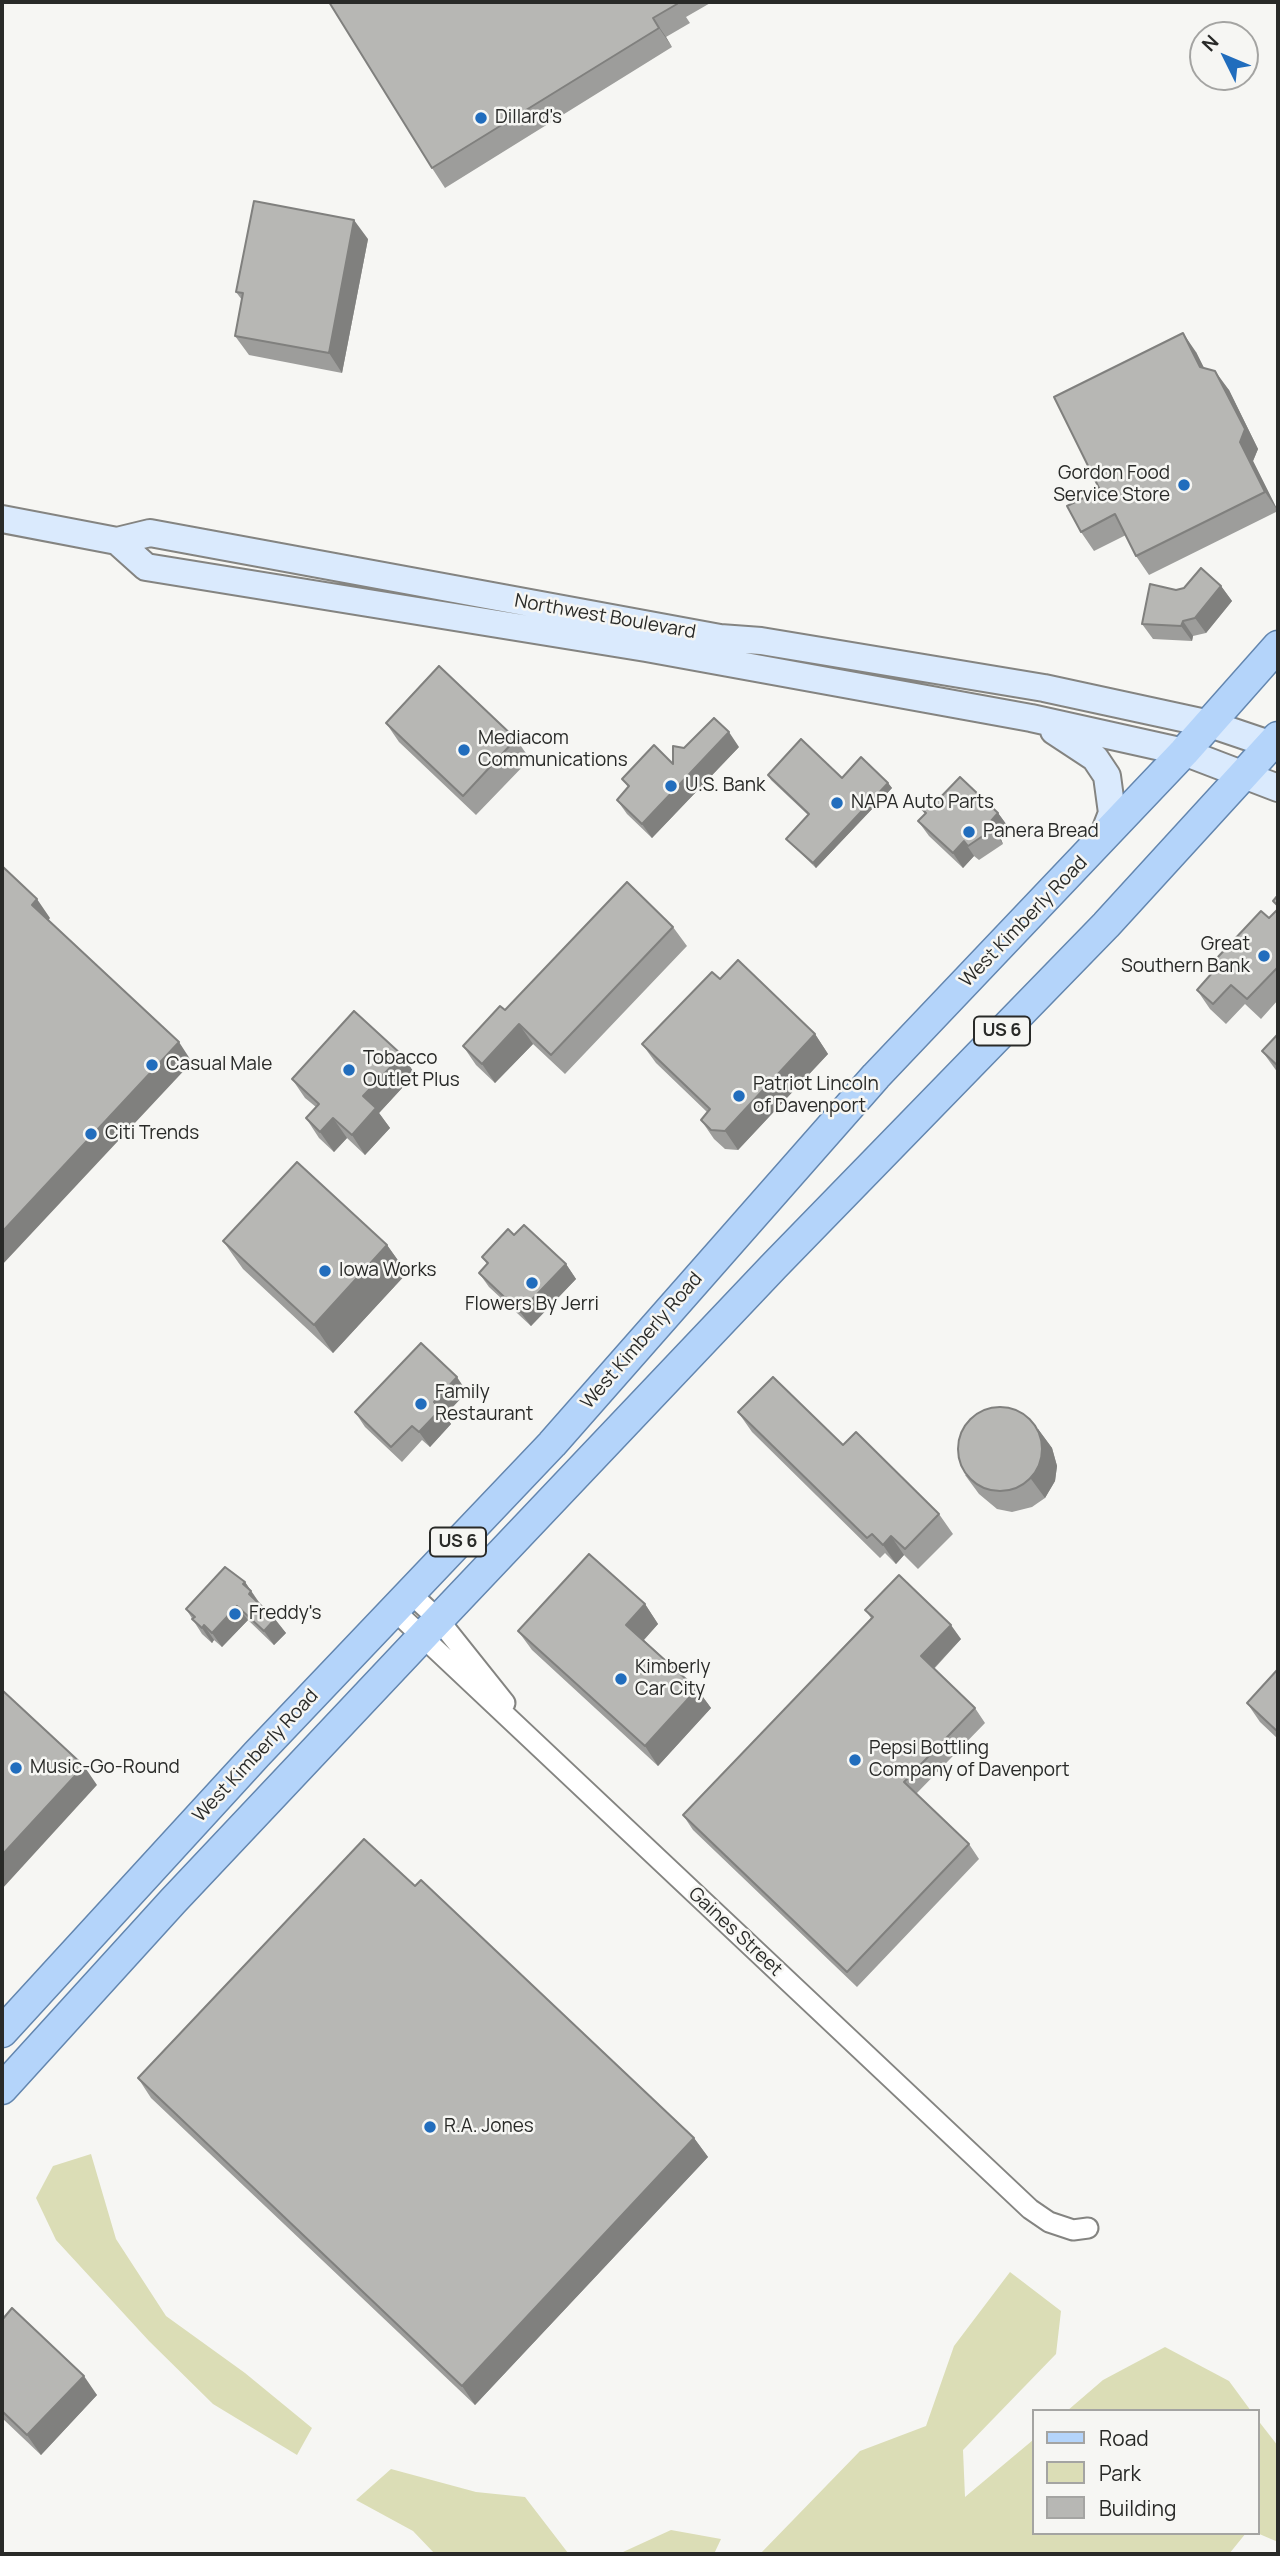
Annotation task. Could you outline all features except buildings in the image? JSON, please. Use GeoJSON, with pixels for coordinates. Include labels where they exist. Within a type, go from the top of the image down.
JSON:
{"type":"FeatureCollection","features":[{"type":"Feature","properties":{"kind":"main road","name":"Northwest Boulevard"},"geometry":{"type":"LineString","coordinates":[[2,519],[117,541],[150,533],[720,638],[774,643],[1044,688],[1210,724],[1276,743]]}},
{"type":"Feature","properties":{"kind":"main road","name":"Northwest Boulevard"},"geometry":{"type":"LineString","coordinates":[[117,541],[146,567],[646,648],[1031,718],[1184,752],[1278,788]]}},
{"type":"Feature","properties":{"kind":"main road","name":"West Kimberly Road"},"geometry":{"type":"LineString","coordinates":[[2,2032],[402,1601],[552,1444],[876,1076],[1101,841],[1278,646]]}},
{"type":"Feature","properties":{"kind":"main road"},"geometry":{"type":"LineString","coordinates":[[1031,718],[1080,747],[1102,767],[1110,785],[1112,813],[1101,841]]}},
{"type":"Feature","properties":{"kind":"main road","name":"West Kimberly Road"},"geometry":{"type":"LineString","coordinates":[[2,2089],[173,1900],[430,1628],[782,1257],[1106,925],[1276,743]]}},
{"type":"Feature","properties":{"kind":"street","name":"Gaines Street"},"geometry":{"type":"LineString","coordinates":[[402,1601],[530,1738],[1030,2209],[1049,2222],[1073,2231],[1088,2228]]}},
{"type":"Feature","properties":{"kind":"green space"},"geometry":{"type":"Polygon","coordinates":[[[91,2154],[116,2239],[166,2316],[245,2373],[312,2428],[297,2455],[213,2404],[149,2341],[56,2240],[36,2198],[53,2166],[91,2154]]]}},
{"type":"Feature","properties":{"kind":"green space"},"geometry":{"type":"Polygon","coordinates":[[[1010,2272],[1061,2311],[1056,2354],[963,2450],[965,2497],[1032,2441],[1032,2535],[1244,2535],[1229,2554],[760,2554],[860,2451],[926,2426],[954,2346],[1010,2272]]]}},
{"type":"Feature","properties":{"kind":"green space"},"geometry":{"type":"Polygon","coordinates":[[[1165,2347],[1229,2381],[1250,2409],[1069,2409],[1103,2380],[1165,2347]]]}},
{"type":"Feature","properties":{"kind":"green space"},"geometry":{"type":"Polygon","coordinates":[[[1259,2422],[1278,2446],[1278,2542],[1259,2534],[1259,2422]]]}},
{"type":"Feature","properties":{"kind":"green space"},"geometry":{"type":"Polygon","coordinates":[[[391,2469],[476,2492],[525,2497],[568,2553],[623,2552],[671,2530],[721,2539],[714,2554],[435,2554],[413,2531],[356,2500],[391,2469]]]}},
{"type":"Feature","properties":{"kind":"place","name":"Dillard's"},"geometry":{"type":"Point","coordinates":[481,118]}},
{"type":"Feature","properties":{"kind":"place","name":"Gordon Food Service Store"},"geometry":{"type":"Point","coordinates":[1184,485]}},
{"type":"Feature","properties":{"kind":"place","name":"Mediacom Communications"},"geometry":{"type":"Point","coordinates":[464,750]}},
{"type":"Feature","properties":{"kind":"place","name":"U.S. Bank"},"geometry":{"type":"Point","coordinates":[671,786]}},
{"type":"Feature","properties":{"kind":"place","name":"NAPA Auto Parts"},"geometry":{"type":"Point","coordinates":[837,803]}},
{"type":"Feature","properties":{"kind":"place","name":"Panera Bread"},"geometry":{"type":"Point","coordinates":[969,832]}},
{"type":"Feature","properties":{"kind":"place","name":"Great Southern Bank"},"geometry":{"type":"Point","coordinates":[1264,956]}},
{"type":"Feature","properties":{"kind":"place","name":"Casual Male"},"geometry":{"type":"Point","coordinates":[152,1065]}},
{"type":"Feature","properties":{"kind":"place","name":"Tobacco Outlet Plus"},"geometry":{"type":"Point","coordinates":[349,1070]}},
{"type":"Feature","properties":{"kind":"place","name":"Patriot Lincoln of Davenport"},"geometry":{"type":"Point","coordinates":[739,1096]}},
{"type":"Feature","properties":{"kind":"place","name":"Citi Trends"},"geometry":{"type":"Point","coordinates":[91,1134]}},
{"type":"Feature","properties":{"kind":"place","name":"Iowa Works"},"geometry":{"type":"Point","coordinates":[325,1271]}},
{"type":"Feature","properties":{"kind":"place","name":"Flowers By Jerri"},"geometry":{"type":"Point","coordinates":[532,1283]}},
{"type":"Feature","properties":{"kind":"place","name":"Family Restaurant"},"geometry":{"type":"Point","coordinates":[421,1404]}},
{"type":"Feature","properties":{"kind":"place","name":"Freddy's"},"geometry":{"type":"Point","coordinates":[235,1614]}},
{"type":"Feature","properties":{"kind":"place","name":"Kimberly Car City"},"geometry":{"type":"Point","coordinates":[621,1679]}},
{"type":"Feature","properties":{"kind":"place","name":"Pepsi Bottling Company of Davenport"},"geometry":{"type":"Point","coordinates":[855,1760]}},
{"type":"Feature","properties":{"kind":"place","name":"Music-Go-Round"},"geometry":{"type":"Point","coordinates":[16,1768]}},
{"type":"Feature","properties":{"kind":"place","name":"R.A. Jones"},"geometry":{"type":"Point","coordinates":[430,2127]}}]}
